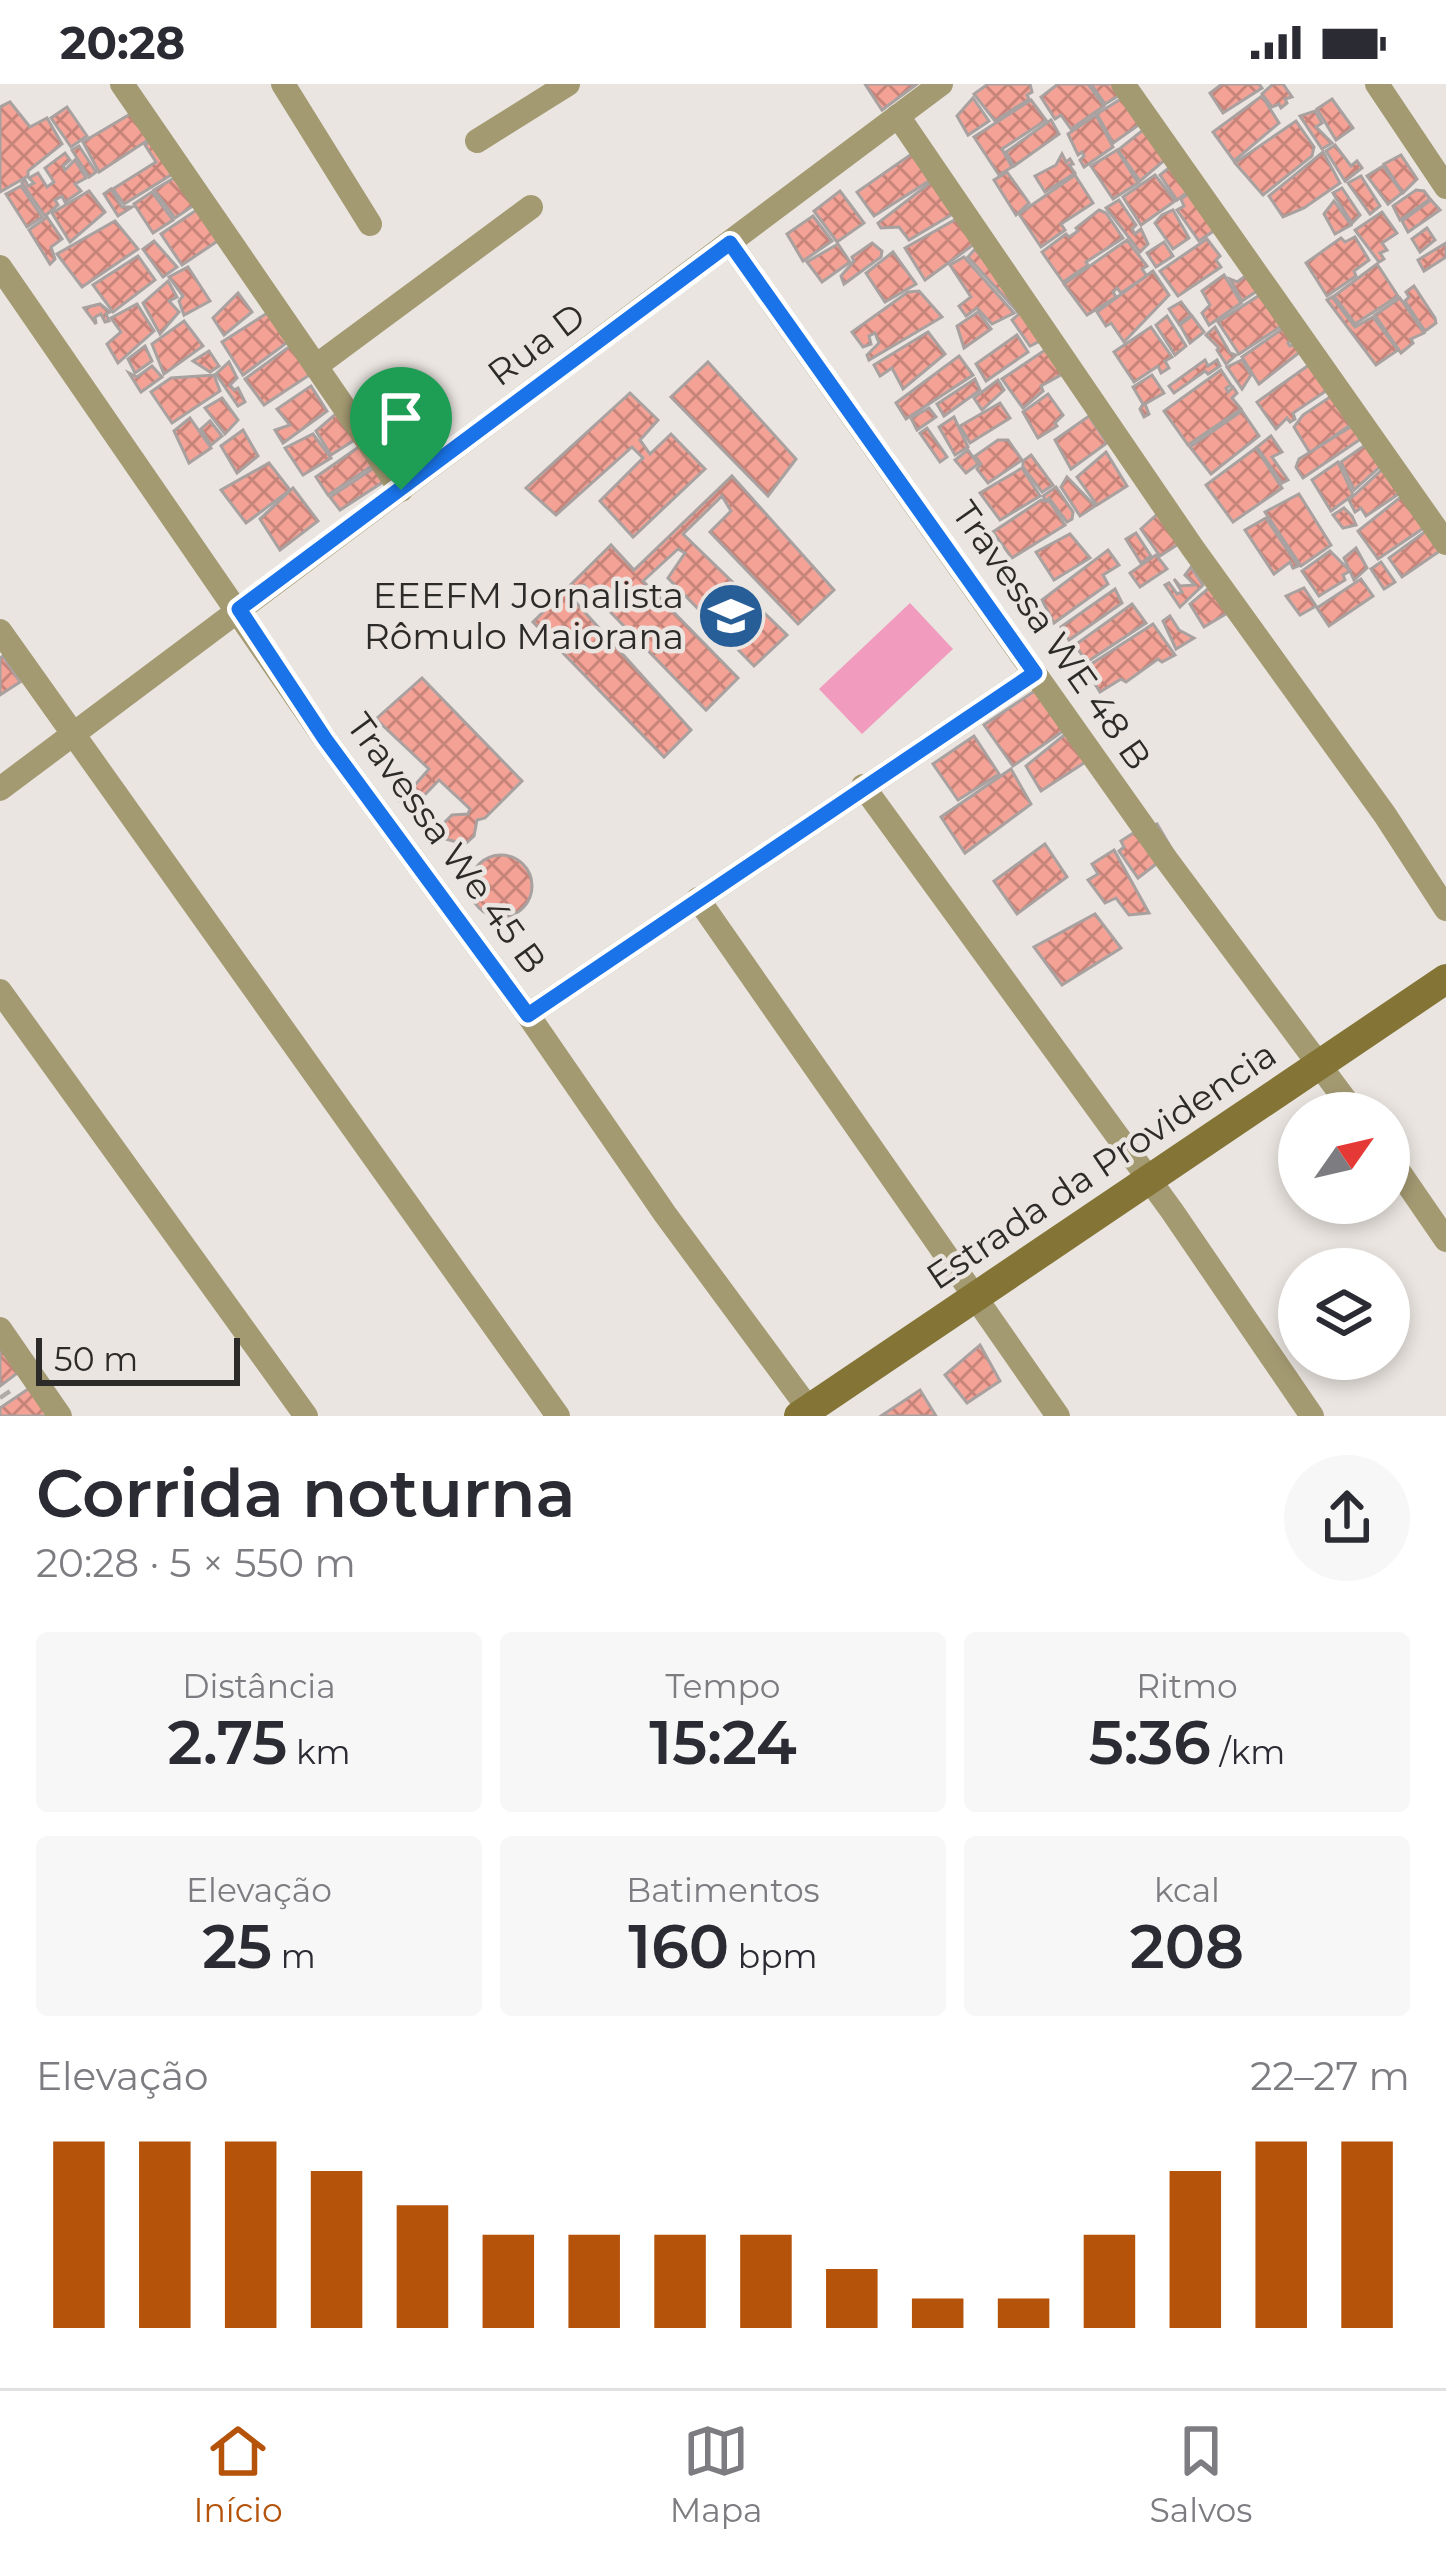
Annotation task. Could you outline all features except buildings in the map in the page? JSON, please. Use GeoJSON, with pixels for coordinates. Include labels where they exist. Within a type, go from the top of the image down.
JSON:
{"type":"FeatureCollection","features":[{"type":"Feature","properties":{"kind":"main road","name":"Estrada da Providencia"},"geometry":{"type":"LineString","coordinates":[[807,1414],[1446,979]]}},
{"type":"Feature","properties":{"kind":"street"},"geometry":{"type":"LineString","coordinates":[[122,84],[401,490]]}},
{"type":"Feature","properties":{"kind":"street"},"geometry":{"type":"LineString","coordinates":[[283,84],[370,224]]}},
{"type":"Feature","properties":{"kind":"street"},"geometry":{"type":"LineString","coordinates":[[477,141],[568,84]]}},
{"type":"Feature","properties":{"kind":"street","name":"Rua D"},"geometry":{"type":"LineString","coordinates":[[0,789],[941,84]]}},
{"type":"Feature","properties":{"kind":"street"},"geometry":{"type":"LineString","coordinates":[[1123,84],[1446,543]]}},
{"type":"Feature","properties":{"kind":"street"},"geometry":{"type":"LineString","coordinates":[[1377,84],[1446,187]]}},
{"type":"Feature","properties":{"kind":"street"},"geometry":{"type":"LineString","coordinates":[[898,116],[1446,909]]}},
{"type":"Feature","properties":{"kind":"street"},"geometry":{"type":"LineString","coordinates":[[316,366],[531,207]]}},
{"type":"Feature","properties":{"kind":"street","name":"Travessa WE 48 B"},"geometry":{"type":"LineString","coordinates":[[730,243],[1338,1092]]}},
{"type":"Feature","properties":{"kind":"street"},"geometry":{"type":"LineString","coordinates":[[0,267],[239,609]]}},
{"type":"Feature","properties":{"kind":"street","name":"Travessa We 45 B"},"geometry":{"type":"LineString","coordinates":[[239,609],[325,739],[528,1015],[807,1414]]}},
{"type":"Feature","properties":{"kind":"street"},"geometry":{"type":"LineString","coordinates":[[0,631],[558,1416]]}},
{"type":"Feature","properties":{"kind":"street"},"geometry":{"type":"LineString","coordinates":[[528,1015],[1035,673]]}},
{"type":"Feature","properties":{"kind":"street"},"geometry":{"type":"LineString","coordinates":[[863,786],[1172,1211],[1312,1416]]}},
{"type":"Feature","properties":{"kind":"street"},"geometry":{"type":"LineString","coordinates":[[698,899],[1058,1416]]}},
{"type":"Feature","properties":{"kind":"street"},"geometry":{"type":"LineString","coordinates":[[0,991],[306,1416]]}},
{"type":"Feature","properties":{"kind":"street"},"geometry":{"type":"LineString","coordinates":[[1410,1188],[1446,1240]]}},
{"type":"Feature","properties":{"kind":"street"},"geometry":{"type":"LineString","coordinates":[[0,1329],[60,1416]]}},
{"type":"Feature","properties":{"kind":"shaded area"},"geometry":{"type":"Polygon","coordinates":[[[910,603],[953,649],[862,734],[819,689],[910,603]]]}},
{"type":"Feature","properties":{"kind":"place","name":"EEEFM Jornalista Rômulo Maiorana"},"geometry":{"type":"Point","coordinates":[731,616]}},
{"type":"Feature","properties":{"kind":"route"},"geometry":{"type":"LineString","coordinates":[[730,243],[1035,673],[528,1015],[325,739],[239,609],[401,490],[730,243]]}}]}
